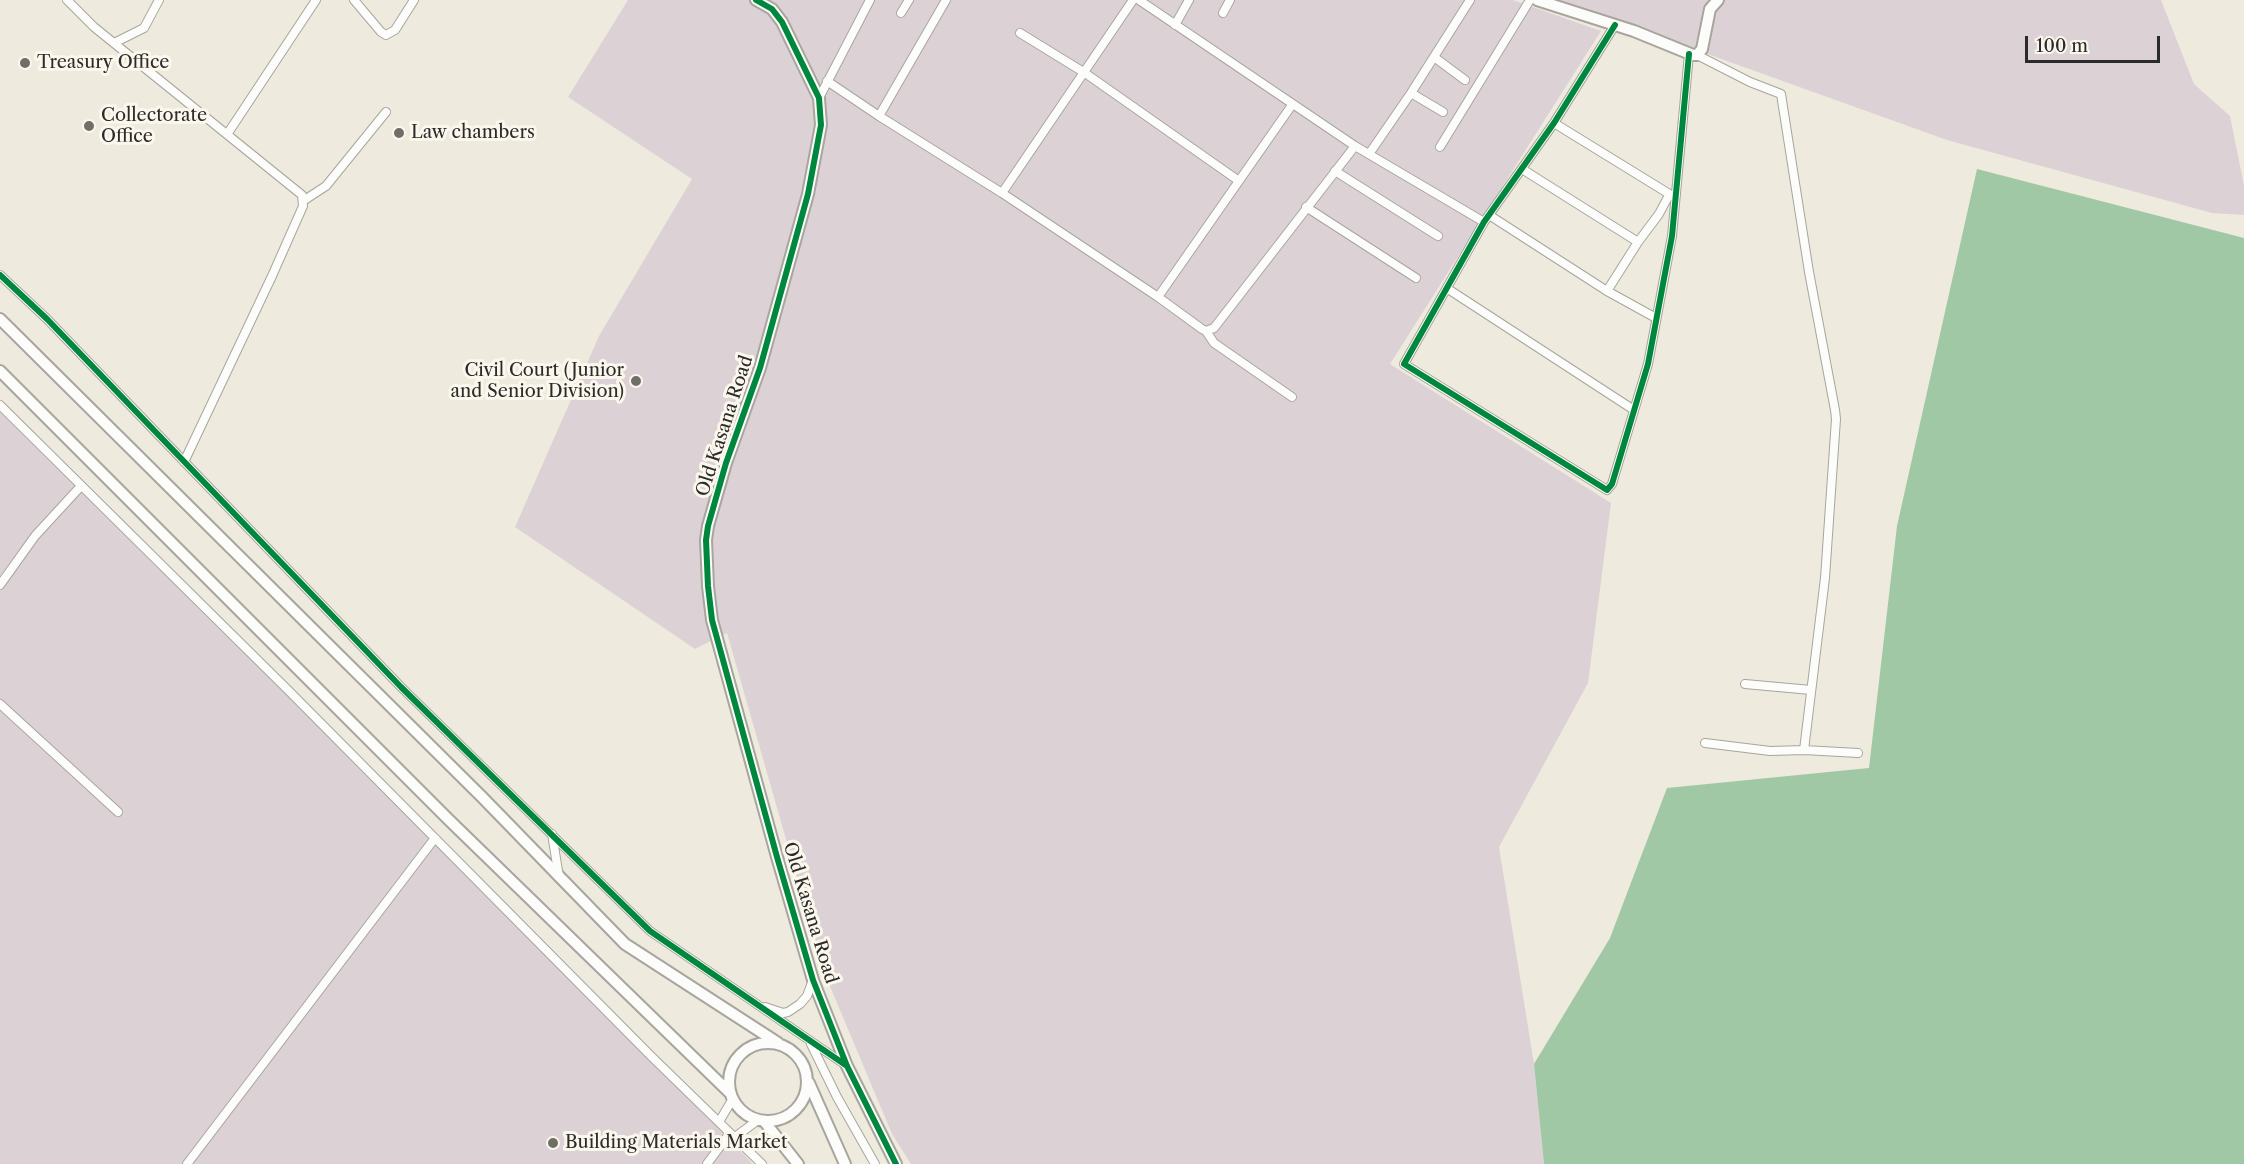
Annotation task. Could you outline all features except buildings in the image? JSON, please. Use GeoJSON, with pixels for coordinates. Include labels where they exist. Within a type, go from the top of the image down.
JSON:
{"type":"FeatureCollection","features":[{"type":"Feature","properties":{"kind":"main road","name":"Old Kasana Road"},"geometry":{"type":"LineString","coordinates":[[756,0],[772,9],[782,22],[819,98],[822,114],[820,139],[808,194],[760,368],[726,463],[708,526],[706,540],[712,621],[813,980],[847,1066],[896,1164]]}},
{"type":"Feature","properties":{"kind":"main road"},"geometry":{"type":"LineString","coordinates":[[1537,0],[1615,25],[1693,55],[1702,49],[1710,9],[1718,0]]}},
{"type":"Feature","properties":{"kind":"main road"},"geometry":{"type":"LineString","coordinates":[[0,319],[465,780],[625,944],[778,1043],[796,1052],[808,1073],[807,1094],[795,1112],[780,1120],[761,1121]]}},
{"type":"Feature","properties":{"kind":"main road"},"geometry":{"type":"LineString","coordinates":[[0,371],[441,812],[731,1096],[744,1113],[761,1121],[798,1164]]}},
{"type":"Feature","properties":{"kind":"main road"},"geometry":{"type":"LineString","coordinates":[[731,1096],[728,1086],[729,1072],[738,1055],[754,1044],[778,1043]]}},
{"type":"Feature","properties":{"kind":"main road"},"geometry":{"type":"LineString","coordinates":[[809,1083],[845,1164]]}},
{"type":"Feature","properties":{"kind":"street"},"geometry":{"type":"LineString","coordinates":[[67,0],[114,43],[300,192],[303,201],[272,276],[184,462]]}},
{"type":"Feature","properties":{"kind":"street"},"geometry":{"type":"LineString","coordinates":[[114,43],[144,28],[159,0]]}},
{"type":"Feature","properties":{"kind":"street"},"geometry":{"type":"LineString","coordinates":[[228,134],[316,0]]}},
{"type":"Feature","properties":{"kind":"street"},"geometry":{"type":"LineString","coordinates":[[354,0],[386,35],[395,30],[414,0]]}},
{"type":"Feature","properties":{"kind":"street"},"geometry":{"type":"LineString","coordinates":[[819,98],[870,0]]}},
{"type":"Feature","properties":{"kind":"street"},"geometry":{"type":"LineString","coordinates":[[900,13],[909,0]]}},
{"type":"Feature","properties":{"kind":"street"},"geometry":{"type":"LineString","coordinates":[[879,116],[946,0]]}},
{"type":"Feature","properties":{"kind":"street"},"geometry":{"type":"LineString","coordinates":[[1002,193],[1133,0]]}},
{"type":"Feature","properties":{"kind":"street"},"geometry":{"type":"LineString","coordinates":[[1139,0],[1355,146],[1656,318]]}},
{"type":"Feature","properties":{"kind":"street"},"geometry":{"type":"LineString","coordinates":[[1175,24],[1189,0]]}},
{"type":"Feature","properties":{"kind":"street"},"geometry":{"type":"LineString","coordinates":[[1223,13],[1230,0]]}},
{"type":"Feature","properties":{"kind":"street"},"geometry":{"type":"LineString","coordinates":[[1369,154],[1470,0]]}},
{"type":"Feature","properties":{"kind":"street"},"geometry":{"type":"LineString","coordinates":[[1440,147],[1530,0]]}},
{"type":"Feature","properties":{"kind":"street"},"geometry":{"type":"LineString","coordinates":[[1615,25],[1554,123],[1486,219],[1404,364],[1608,490],[1612,484],[1648,364],[1672,236],[1673,195],[1693,55],[1781,94],[1809,272],[1836,419],[1825,578],[1804,750]]}},
{"type":"Feature","properties":{"kind":"street"},"geometry":{"type":"LineString","coordinates":[[1020,33],[1085,73],[1239,181]]}},
{"type":"Feature","properties":{"kind":"street"},"geometry":{"type":"LineString","coordinates":[[1434,57],[1465,80]]}},
{"type":"Feature","properties":{"kind":"street"},"geometry":{"type":"LineString","coordinates":[[827,81],[1002,193],[1158,297],[1206,331],[1214,344],[1292,397]]}},
{"type":"Feature","properties":{"kind":"street"},"geometry":{"type":"LineString","coordinates":[[1411,93],[1443,112]]}},
{"type":"Feature","properties":{"kind":"street"},"geometry":{"type":"LineString","coordinates":[[1158,297],[1292,105]]}},
{"type":"Feature","properties":{"kind":"street"},"geometry":{"type":"LineString","coordinates":[[303,201],[326,186],[386,112]]}},
{"type":"Feature","properties":{"kind":"street"},"geometry":{"type":"LineString","coordinates":[[1554,123],[1673,195]]}},
{"type":"Feature","properties":{"kind":"street"},"geometry":{"type":"LineString","coordinates":[[1206,331],[1217,325],[1355,146]]}},
{"type":"Feature","properties":{"kind":"street"},"geometry":{"type":"LineString","coordinates":[[1522,169],[1638,242]]}},
{"type":"Feature","properties":{"kind":"street"},"geometry":{"type":"LineString","coordinates":[[1335,171],[1438,236]]}},
{"type":"Feature","properties":{"kind":"street"},"geometry":{"type":"LineString","coordinates":[[1607,291],[1638,242],[1673,195]]}},
{"type":"Feature","properties":{"kind":"street"},"geometry":{"type":"LineString","coordinates":[[1306,207],[1416,278]]}},
{"type":"Feature","properties":{"kind":"street"},"geometry":{"type":"LineString","coordinates":[[0,274],[47,319],[433,720],[650,931],[847,1066]]}},
{"type":"Feature","properties":{"kind":"street"},"geometry":{"type":"LineString","coordinates":[[1448,289],[1634,410]]}},
{"type":"Feature","properties":{"kind":"street"},"geometry":{"type":"LineString","coordinates":[[0,405],[652,1057],[762,1164]]}},
{"type":"Feature","properties":{"kind":"street"},"geometry":{"type":"LineString","coordinates":[[0,585],[35,536],[81,486]]}},
{"type":"Feature","properties":{"kind":"street"},"geometry":{"type":"LineString","coordinates":[[1745,684],[1811,690]]}},
{"type":"Feature","properties":{"kind":"street"},"geometry":{"type":"LineString","coordinates":[[0,704],[118,812]]}},
{"type":"Feature","properties":{"kind":"street"},"geometry":{"type":"LineString","coordinates":[[1705,743],[1770,751],[1857,753]]}},
{"type":"Feature","properties":{"kind":"street"},"geometry":{"type":"LineString","coordinates":[[552,834],[559,877]]}},
{"type":"Feature","properties":{"kind":"street"},"geometry":{"type":"LineString","coordinates":[[187,1164],[435,838]]}},
{"type":"Feature","properties":{"kind":"street"},"geometry":{"type":"LineString","coordinates":[[755,1003],[776,1011],[788,1012],[807,996],[813,980]]}},
{"type":"Feature","properties":{"kind":"street"},"geometry":{"type":"LineString","coordinates":[[811,1042],[837,1097],[875,1164]]}},
{"type":"Feature","properties":{"kind":"street"},"geometry":{"type":"LineString","coordinates":[[719,1122],[731,1096]]}},
{"type":"Feature","properties":{"kind":"street"},"geometry":{"type":"LineString","coordinates":[[707,1164],[732,1135],[761,1121]]}},
{"type":"Feature","properties":{"kind":"shaded area"},"geometry":{"type":"Polygon","coordinates":[[[628,0],[1513,0],[1601,31],[1390,364],[1611,503],[1588,683],[1499,847],[1534,1064],[1544,1164],[911,1164],[892,1134],[824,972],[727,633],[695,649],[515,527],[599,336],[692,179],[568,97],[628,0]]]}},
{"type":"Feature","properties":{"kind":"shaded area"},"geometry":{"type":"Polygon","coordinates":[[[1557,0],[2161,0],[2194,84],[2230,116],[2244,186],[2244,215],[2212,213],[1947,140],[1557,0]]]}},
{"type":"Feature","properties":{"kind":"shaded area"},"geometry":{"type":"Polygon","coordinates":[[[0,405],[505,905],[753,1164],[0,1164],[0,405]]]}},
{"type":"Feature","properties":{"kind":"green space"},"geometry":{"type":"Polygon","coordinates":[[[1977,169],[2244,238],[2244,1164],[1544,1164],[1534,1064],[1610,938],[1667,788],[1869,768],[1897,526],[1977,169]]]}},
{"type":"Feature","properties":{"kind":"cycle path"},"geometry":{"type":"LineString","coordinates":[[756,0],[772,9],[782,22],[819,98],[821,125],[808,194],[760,368],[726,463],[708,526],[706,540],[712,620],[813,980],[847,1066],[896,1164]]}},
{"type":"Feature","properties":{"kind":"cycle path"},"geometry":{"type":"LineString","coordinates":[[1615,25],[1554,123],[1484,222],[1404,364],[1607,490],[1612,484],[1648,364],[1672,236],[1689,54]]}},
{"type":"Feature","properties":{"kind":"cycle path"},"geometry":{"type":"LineString","coordinates":[[0,275],[47,319],[401,687],[650,931],[847,1066]]}},
{"type":"Feature","properties":{"kind":"place","name":"Treasury Office"},"geometry":{"type":"Point","coordinates":[25,63]}},
{"type":"Feature","properties":{"kind":"place","name":"Collectorate Office"},"geometry":{"type":"Point","coordinates":[89,126]}},
{"type":"Feature","properties":{"kind":"place","name":"Law chambers"},"geometry":{"type":"Point","coordinates":[399,133]}},
{"type":"Feature","properties":{"kind":"place","name":"Civil Court (Junior and Senior Division)"},"geometry":{"type":"Point","coordinates":[636,381]}},
{"type":"Feature","properties":{"kind":"place","name":"Building Materials Market"},"geometry":{"type":"Point","coordinates":[553,1143]}}]}
